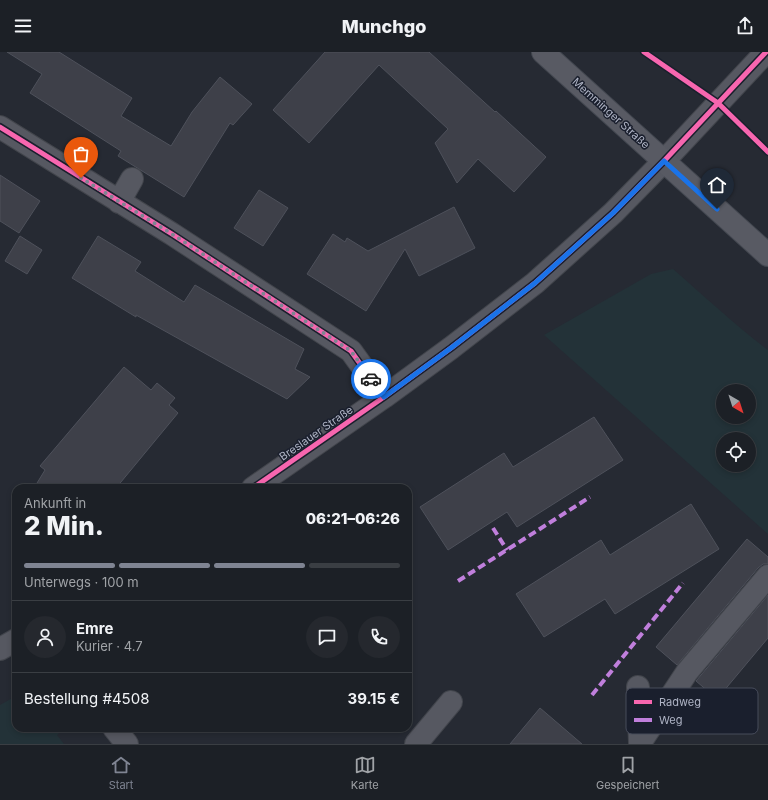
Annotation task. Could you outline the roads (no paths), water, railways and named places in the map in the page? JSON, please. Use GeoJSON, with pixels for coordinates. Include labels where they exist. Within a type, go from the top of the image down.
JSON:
{"type":"FeatureCollection","features":[{"type":"Feature","properties":{"kind":"main road","name":"Memminger Straße"},"geometry":{"type":"LineString","coordinates":[[543,52],[768,255]]}},
{"type":"Feature","properties":{"kind":"street","name":"Breslauer Straße"},"geometry":{"type":"LineString","coordinates":[[259,484],[384,397],[451,348],[535,283],[613,213],[766,52]]}},
{"type":"Feature","properties":{"kind":"street"},"geometry":{"type":"LineString","coordinates":[[0,127],[118,202],[172,234],[351,351],[384,397]]}},
{"type":"Feature","properties":{"kind":"street"},"geometry":{"type":"LineString","coordinates":[[118,202],[132,180]]}},
{"type":"Feature","properties":{"kind":"street"},"geometry":{"type":"LineString","coordinates":[[677,688],[687,672],[768,576]]}},
{"type":"Feature","properties":{"kind":"street"},"geometry":{"type":"LineString","coordinates":[[0,649],[12,642]]}},
{"type":"Feature","properties":{"kind":"street"},"geometry":{"type":"LineString","coordinates":[[416,744],[451,702]]}},
{"type":"Feature","properties":{"kind":"street"},"geometry":{"type":"LineString","coordinates":[[117,732],[127,744]]}},
{"type":"Feature","properties":{"kind":"street"},"geometry":{"type":"LineString","coordinates":[[640,734],[640,744]]}},
{"type":"Feature","properties":{"kind":"street"},"geometry":{"type":"LineString","coordinates":[[640,744],[647,734]]}}]}
